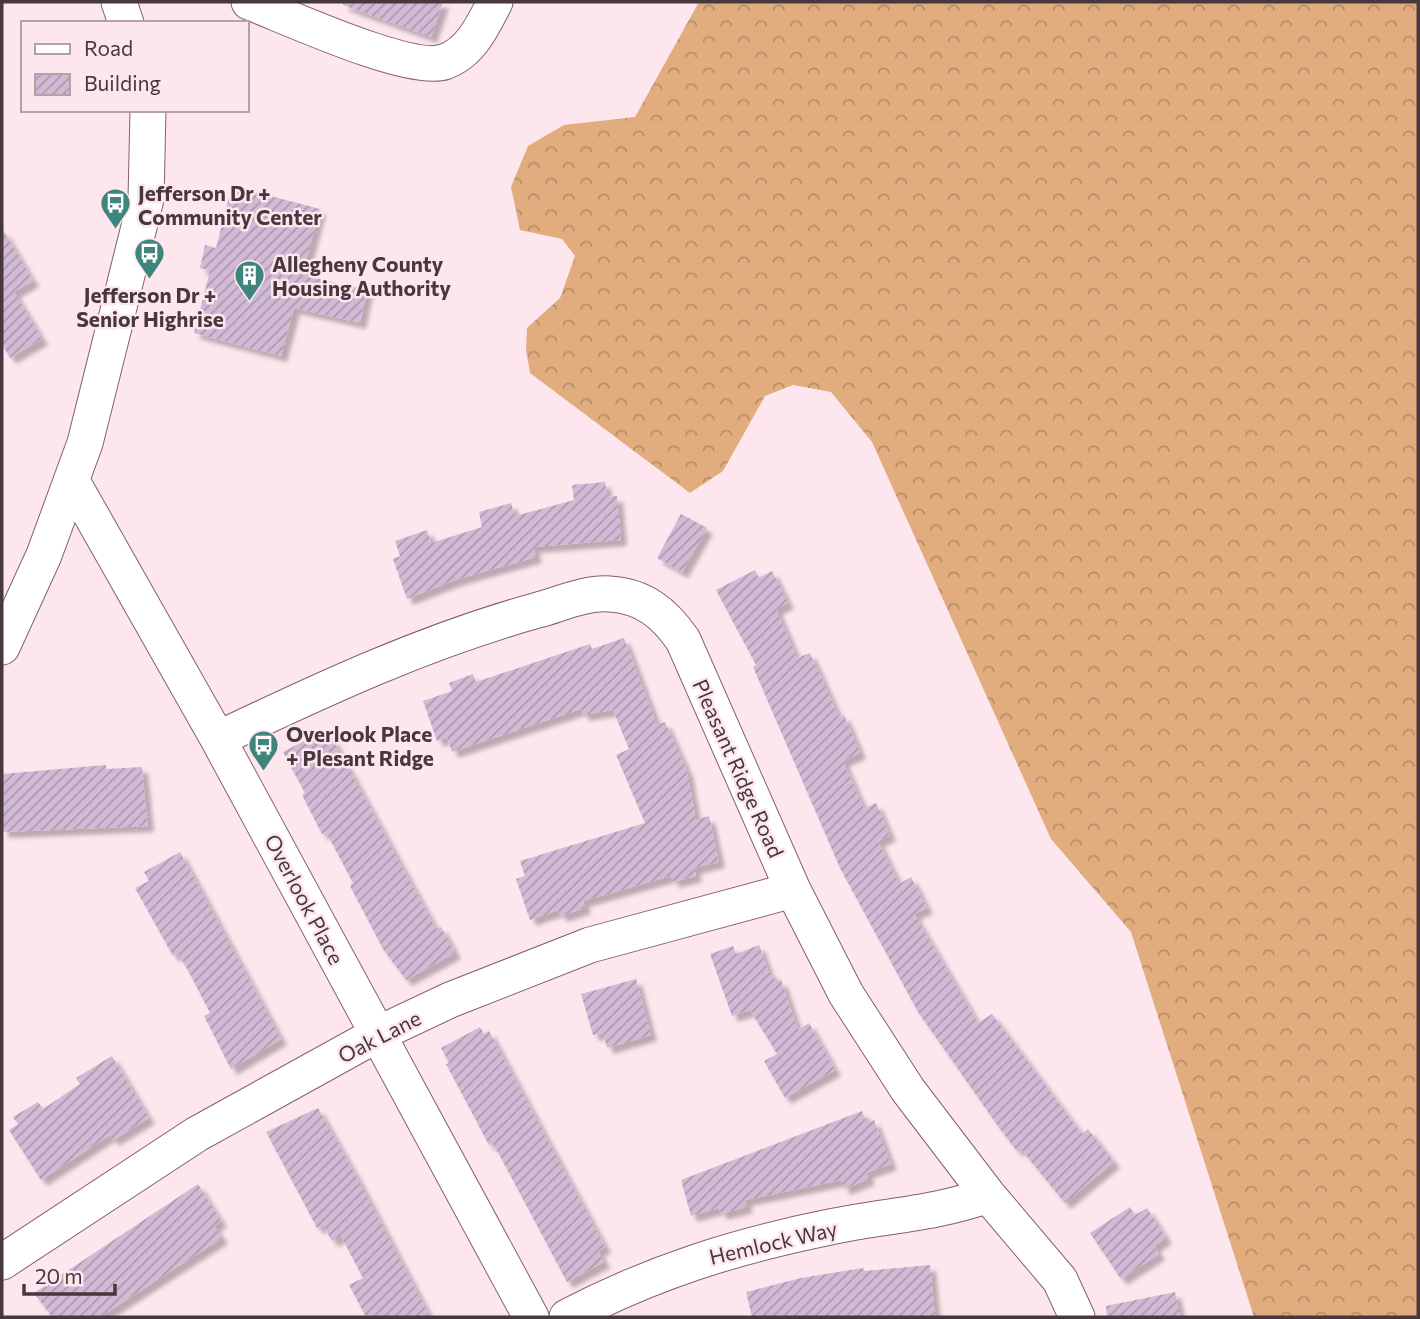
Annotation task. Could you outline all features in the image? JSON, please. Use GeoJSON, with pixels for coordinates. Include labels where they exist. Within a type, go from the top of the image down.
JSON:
{"type":"FeatureCollection","features":[{"type":"Feature","properties":{"kind":"street"},"geometry":{"type":"LineString","coordinates":[[119,2],[125,21]]}},
{"type":"Feature","properties":{"kind":"street"},"geometry":{"type":"LineString","coordinates":[[142,21],[146,2]]}},
{"type":"Feature","properties":{"kind":"street"},"geometry":{"type":"LineString","coordinates":[[249,2],[419,63],[443,62],[466,50],[481,30],[495,2]]}},
{"type":"Feature","properties":{"kind":"street"},"geometry":{"type":"LineString","coordinates":[[2,647],[73,483],[146,199],[148,112]]}},
{"type":"Feature","properties":{"kind":"street","name":"Overlook Place"},"geometry":{"type":"LineString","coordinates":[[73,483],[218,739],[531,1317]]}},
{"type":"Feature","properties":{"kind":"street","name":"Pleasant Ridge Road"},"geometry":{"type":"LineString","coordinates":[[218,739],[366,668],[479,626],[587,596],[609,593],[626,596],[658,610],[683,640],[793,890],[853,1005],[908,1090],[988,1195],[1060,1280],[1077,1317]]}},
{"type":"Feature","properties":{"kind":"street","name":"Oak Lane"},"geometry":{"type":"LineString","coordinates":[[2,1262],[197,1135],[378,1034],[450,1000],[590,945],[793,890]]}},
{"type":"Feature","properties":{"kind":"street","name":"Hemlock Way"},"geometry":{"type":"LineString","coordinates":[[567,1317],[683,1264],[834,1226],[951,1208],[988,1195]]}},
{"type":"Feature","properties":{"kind":"green space"},"geometry":{"type":"Polygon","coordinates":[[[699,2],[1418,2],[1418,1317],[1254,1317],[1131,932],[1051,839],[872,442],[831,392],[793,385],[765,396],[723,471],[690,493],[530,373],[526,350],[527,328],[560,298],[575,256],[562,239],[520,230],[511,187],[528,146],[564,125],[635,117],[699,2]]]}},
{"type":"Feature","properties":{"kind":"building"},"geometry":{"type":"Polygon","coordinates":[[[343,2],[443,2],[431,37],[343,5],[343,2]]]}},
{"type":"Feature","properties":{"kind":"building","name":"Allegheny County Housing Authority"},"geometry":{"type":"Polygon","coordinates":[[[232,186],[320,209],[302,275],[367,290],[360,323],[294,308],[281,356],[194,333],[210,271],[200,268],[205,245],[216,248],[232,186]]]}},
{"type":"Feature","properties":{"kind":"building"},"geometry":{"type":"Polygon","coordinates":[[[2,228],[33,281],[14,292],[42,339],[10,358],[2,344],[2,228]]]}},
{"type":"Feature","properties":{"kind":"building"},"geometry":{"type":"Polygon","coordinates":[[[605,482],[607,497],[617,496],[621,540],[533,547],[536,557],[455,580],[407,599],[393,559],[400,556],[395,541],[427,530],[431,543],[482,527],[479,512],[511,503],[515,516],[574,500],[572,485],[605,482]]]}},
{"type":"Feature","properties":{"kind":"building"},"geometry":{"type":"Polygon","coordinates":[[[681,514],[707,528],[682,572],[657,558],[681,514]]]}},
{"type":"Feature","properties":{"kind":"building"},"geometry":{"type":"Polygon","coordinates":[[[755,570],[759,578],[772,571],[788,603],[776,609],[797,658],[810,653],[839,717],[844,715],[860,753],[843,761],[864,809],[876,803],[890,835],[878,841],[899,884],[911,877],[927,908],[914,914],[978,1023],[992,1014],[1082,1134],[1088,1129],[1114,1162],[1065,1203],[1020,1148],[1017,1151],[1000,1129],[918,1012],[840,868],[753,667],[756,665],[716,590],[755,570]]]}},
{"type":"Feature","properties":{"kind":"building"},"geometry":{"type":"Polygon","coordinates":[[[624,638],[657,725],[665,722],[687,771],[696,820],[709,816],[719,862],[694,868],[696,876],[673,882],[671,876],[583,901],[585,908],[561,916],[558,910],[530,920],[516,879],[525,876],[520,861],[645,823],[616,755],[629,749],[613,710],[583,715],[581,709],[452,752],[447,737],[437,741],[423,701],[452,691],[449,683],[473,674],[476,682],[590,644],[592,649],[624,638]]]}},
{"type":"Feature","properties":{"kind":"building"},"geometry":{"type":"Polygon","coordinates":[[[319,733],[325,742],[332,738],[436,929],[441,927],[455,953],[406,980],[383,949],[350,886],[353,883],[326,832],[322,834],[302,795],[305,793],[283,752],[319,733]]]}},
{"type":"Feature","properties":{"kind":"building"},"geometry":{"type":"Polygon","coordinates":[[[106,765],[106,769],[142,767],[148,826],[2,832],[2,774],[106,765]]]}},
{"type":"Feature","properties":{"kind":"building"},"geometry":{"type":"Polygon","coordinates":[[[180,852],[281,1039],[231,1069],[204,1016],[210,1013],[191,976],[178,953],[173,956],[135,888],[149,881],[144,872],[180,852]]]}},
{"type":"Feature","properties":{"kind":"building"},"geometry":{"type":"Polygon","coordinates":[[[759,945],[769,973],[772,972],[775,982],[781,980],[798,1030],[809,1023],[835,1070],[785,1098],[764,1061],[777,1054],[750,1010],[732,1016],[710,954],[733,946],[736,954],[759,945]]]}},
{"type":"Feature","properties":{"kind":"building"},"geometry":{"type":"Polygon","coordinates":[[[636,979],[651,1035],[607,1048],[603,1033],[593,1035],[581,994],[636,979]]]}},
{"type":"Feature","properties":{"kind":"building"},"geometry":{"type":"Polygon","coordinates":[[[480,1027],[484,1034],[489,1031],[605,1247],[598,1251],[604,1262],[567,1282],[500,1156],[492,1143],[489,1145],[446,1064],[449,1063],[441,1048],[480,1027]]]}},
{"type":"Feature","properties":{"kind":"building"},"geometry":{"type":"Polygon","coordinates":[[[112,1056],[149,1118],[113,1140],[110,1135],[41,1180],[9,1130],[18,1124],[13,1117],[38,1102],[43,1109],[80,1084],[76,1078],[112,1056]]]}},
{"type":"Feature","properties":{"kind":"building"},"geometry":{"type":"Polygon","coordinates":[[[318,1108],[430,1317],[366,1317],[349,1285],[363,1278],[341,1236],[332,1241],[323,1225],[317,1228],[266,1132],[318,1108]]]}},
{"type":"Feature","properties":{"kind":"building"},"geometry":{"type":"Polygon","coordinates":[[[862,1111],[867,1123],[874,1120],[891,1164],[866,1173],[869,1179],[844,1189],[841,1180],[745,1200],[747,1207],[721,1214],[719,1208],[691,1216],[681,1180],[862,1111]]]}},
{"type":"Feature","properties":{"kind":"building"},"geometry":{"type":"Polygon","coordinates":[[[198,1184],[221,1221],[214,1226],[222,1238],[100,1317],[52,1317],[34,1293],[198,1184]]]}},
{"type":"Feature","properties":{"kind":"building"},"geometry":{"type":"Polygon","coordinates":[[[1130,1207],[1135,1215],[1147,1208],[1166,1238],[1154,1246],[1159,1254],[1121,1279],[1090,1233],[1130,1207]]]}},
{"type":"Feature","properties":{"kind":"building"},"geometry":{"type":"Polygon","coordinates":[[[930,1265],[935,1317],[752,1317],[746,1292],[801,1278],[863,1268],[864,1271],[930,1265]]]}},
{"type":"Feature","properties":{"kind":"building"},"geometry":{"type":"Polygon","coordinates":[[[1175,1292],[1180,1317],[1107,1317],[1106,1306],[1175,1292]]]}},
{"type":"Feature","properties":{"kind":"place","name":"Jefferson Dr + Community Center"},"geometry":{"type":"Point","coordinates":[115,231]}},
{"type":"Feature","properties":{"kind":"place","name":"Jefferson Dr + Senior Highrise"},"geometry":{"type":"Point","coordinates":[150,281]}},
{"type":"Feature","properties":{"kind":"place","name":"Allegheny County Housing Authority"},"geometry":{"type":"Point","coordinates":[249,302]}},
{"type":"Feature","properties":{"kind":"place","name":"Overlook Place + Plesant Ridge"},"geometry":{"type":"Point","coordinates":[263,772]}}]}
